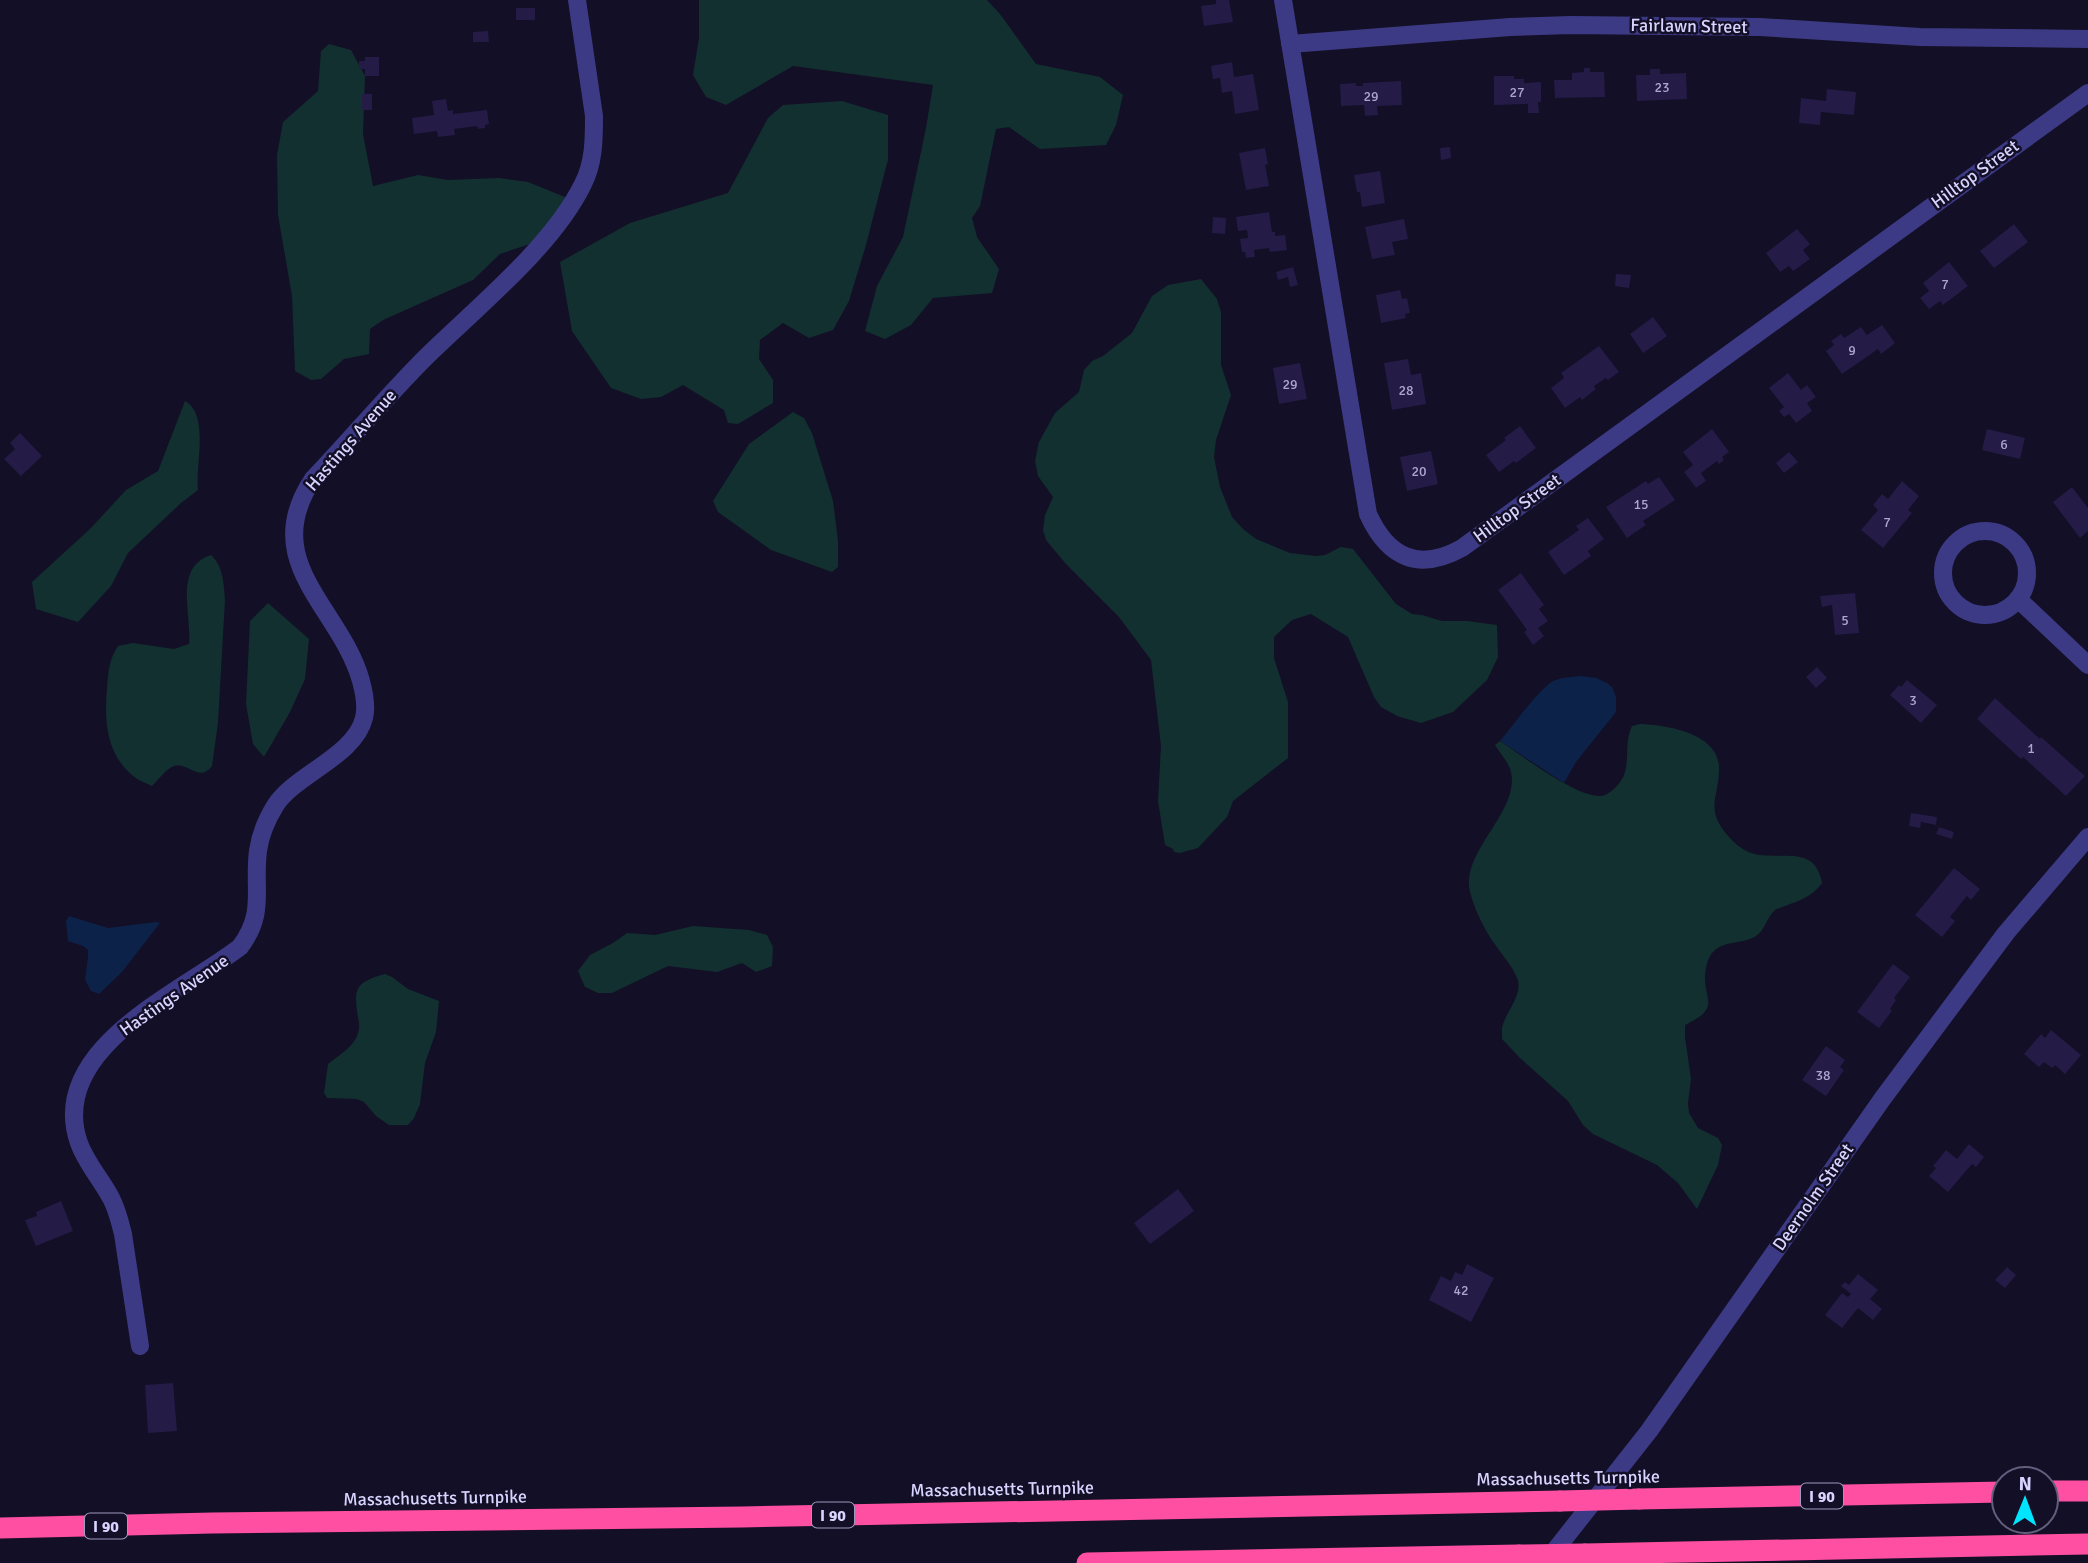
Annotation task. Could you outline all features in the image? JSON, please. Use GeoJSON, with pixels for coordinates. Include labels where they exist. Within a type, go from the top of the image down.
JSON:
{"type":"FeatureCollection","features":[{"type":"Feature","properties":{"kind":"highway"},"geometry":{"type":"LineString","coordinates":[[2060,1491],[2088,1491]]}},
{"type":"Feature","properties":{"kind":"highway","name":"Massachusetts Turnpike"},"geometry":{"type":"LineString","coordinates":[[0,1528],[755,1517],[1990,1492]]}},
{"type":"Feature","properties":{"kind":"highway"},"geometry":{"type":"LineString","coordinates":[[1087,1563],[2088,1544]]}},
{"type":"Feature","properties":{"kind":"street","name":"Hastings Avenue"},"geometry":{"type":"LineString","coordinates":[[140,1346],[118,1217],[112,1200],[88,1163],[79,1143],[74,1103],[80,1084],[103,1049],[121,1031],[181,986],[240,947],[256,916],[258,849],[276,803],[341,750],[356,735],[364,719],[365,704],[358,672],[346,646],[314,595],[298,560],[294,542],[298,509],[313,479],[402,382],[526,260],[574,201],[587,174],[594,135],[594,116],[577,0]]}},
{"type":"Feature","properties":{"kind":"street","name":"Hilltop Street"},"geometry":{"type":"LineString","coordinates":[[1283,0],[1368,514],[1380,537],[1402,555],[1417,559],[1432,560],[1462,548],[2088,93]]}},
{"type":"Feature","properties":{"kind":"street","name":"Fairlawn Street"},"geometry":{"type":"LineString","coordinates":[[1290,44],[1510,27],[1571,25],[1760,27],[1920,37],[2088,39]]}},
{"type":"Feature","properties":{"kind":"street"},"geometry":{"type":"LineString","coordinates":[[1984,531],[2010,540],[2022,554],[2027,572],[2026,582],[2018,598],[2004,609],[1988,614],[1971,612],[1956,603],[1947,589],[1943,572],[1946,556],[1951,548],[1965,536],[1984,531]]}},
{"type":"Feature","properties":{"kind":"street"},"geometry":{"type":"LineString","coordinates":[[2018,598],[2088,665]]}},
{"type":"Feature","properties":{"kind":"street","name":"Deernolm Street"},"geometry":{"type":"LineString","coordinates":[[1545,1563],[1649,1431],[1882,1098],[2006,933],[2088,837]]}},
{"type":"Feature","properties":{"kind":"green space"},"geometry":{"type":"Polygon","coordinates":[[[699,0],[987,0],[1036,64],[1100,77],[1123,95],[1116,125],[1106,145],[1040,149],[1009,127],[996,129],[980,206],[972,218],[977,237],[999,269],[992,293],[933,298],[911,325],[885,339],[865,331],[877,286],[903,237],[933,85],[793,66],[726,105],[706,97],[693,75],[699,38],[699,0]]]}},
{"type":"Feature","properties":{"kind":"green space"},"geometry":{"type":"Polygon","coordinates":[[[329,44],[351,50],[365,76],[363,134],[373,186],[418,175],[448,180],[499,178],[528,182],[570,199],[539,241],[500,254],[473,280],[383,320],[370,329],[369,354],[344,359],[321,379],[311,380],[295,371],[292,296],[278,215],[277,155],[283,122],[318,91],[321,51],[329,44]]]}},
{"type":"Feature","properties":{"kind":"green space"},"geometry":{"type":"Polygon","coordinates":[[[842,101],[888,115],[888,160],[849,301],[833,330],[809,338],[783,323],[760,340],[759,359],[773,380],[773,403],[738,424],[728,423],[724,410],[683,385],[661,397],[641,399],[611,388],[572,331],[560,262],[630,223],[728,193],[768,118],[783,105],[842,101]]]}},
{"type":"Feature","properties":{"kind":"green space"},"geometry":{"type":"Polygon","coordinates":[[[1201,279],[1217,299],[1221,312],[1221,365],[1231,395],[1216,440],[1214,457],[1220,487],[1232,517],[1256,539],[1290,553],[1316,556],[1325,555],[1341,547],[1353,549],[1396,604],[1412,614],[1442,621],[1497,625],[1498,657],[1487,680],[1453,712],[1421,723],[1397,716],[1381,707],[1348,637],[1311,614],[1292,620],[1274,637],[1274,658],[1288,702],[1288,758],[1233,801],[1227,817],[1198,848],[1180,853],[1165,845],[1158,801],[1161,746],[1151,660],[1119,617],[1046,540],[1043,530],[1045,515],[1053,497],[1038,476],[1035,461],[1039,442],[1055,413],[1079,392],[1084,370],[1092,361],[1103,356],[1132,333],[1152,296],[1168,285],[1201,279]]]}},
{"type":"Feature","properties":{"kind":"green space"},"geometry":{"type":"Polygon","coordinates":[[[185,401],[193,408],[199,429],[198,490],[128,553],[111,586],[78,622],[36,609],[32,582],[90,529],[126,490],[158,471],[185,401]]]}},
{"type":"Feature","properties":{"kind":"green space"},"geometry":{"type":"Polygon","coordinates":[[[793,412],[804,418],[812,433],[833,501],[838,567],[832,572],[771,550],[718,512],[713,501],[749,444],[793,412]]]}},
{"type":"Feature","properties":{"kind":"green space"},"geometry":{"type":"Polygon","coordinates":[[[211,555],[220,570],[225,600],[218,723],[212,766],[203,773],[174,766],[152,786],[139,780],[123,766],[112,746],[106,712],[111,661],[118,646],[133,643],[174,649],[189,644],[188,581],[199,561],[211,555]]]}},
{"type":"Feature","properties":{"kind":"green space"},"geometry":{"type":"Polygon","coordinates":[[[268,603],[309,639],[305,679],[264,757],[253,744],[246,704],[250,621],[268,603]]]}},
{"type":"Feature","properties":{"kind":"green space"},"geometry":{"type":"Polygon","coordinates":[[[1640,724],[1676,729],[1700,738],[1716,755],[1719,777],[1715,810],[1721,827],[1729,837],[1751,853],[1804,858],[1812,862],[1818,870],[1822,883],[1805,897],[1775,910],[1756,936],[1718,948],[1708,960],[1705,979],[1708,1007],[1685,1025],[1691,1079],[1688,1103],[1689,1113],[1698,1128],[1718,1138],[1722,1145],[1718,1165],[1697,1209],[1678,1183],[1657,1165],[1593,1134],[1583,1125],[1568,1101],[1502,1039],[1504,1022],[1518,991],[1517,978],[1481,921],[1469,886],[1472,866],[1502,812],[1512,785],[1510,769],[1495,745],[1500,741],[1564,783],[1591,795],[1601,796],[1611,791],[1623,778],[1630,732],[1632,726],[1640,724]]]}},
{"type":"Feature","properties":{"kind":"green space"},"geometry":{"type":"Polygon","coordinates":[[[693,926],[749,930],[767,935],[773,947],[772,966],[756,972],[742,963],[717,972],[668,966],[612,993],[598,993],[585,987],[578,971],[590,955],[627,933],[655,935],[693,926]]]}},
{"type":"Feature","properties":{"kind":"green space"},"geometry":{"type":"Polygon","coordinates":[[[385,974],[408,989],[439,1001],[436,1032],[425,1063],[420,1104],[408,1125],[389,1125],[376,1116],[364,1102],[357,1099],[327,1098],[324,1093],[328,1064],[350,1046],[358,1033],[356,999],[359,988],[362,983],[385,974]]]}},
{"type":"Feature","properties":{"kind":"water"},"geometry":{"type":"Polygon","coordinates":[[[1581,676],[1596,678],[1612,687],[1616,697],[1616,712],[1576,762],[1564,783],[1500,741],[1533,700],[1553,681],[1581,676]]]}},
{"type":"Feature","properties":{"kind":"water"},"geometry":{"type":"Polygon","coordinates":[[[69,916],[108,928],[160,923],[122,972],[99,994],[91,991],[85,980],[88,950],[68,941],[66,921],[69,916]]]}},
{"type":"Feature","properties":{"kind":"building"},"geometry":{"type":"Polygon","coordinates":[[[1216,0],[1229,0],[1233,22],[1204,26],[1201,6],[1216,4],[1216,0]]]}},
{"type":"Feature","properties":{"kind":"building"},"geometry":{"type":"Polygon","coordinates":[[[516,8],[535,8],[535,20],[516,20],[516,8]]]}},
{"type":"Feature","properties":{"kind":"building"},"geometry":{"type":"Polygon","coordinates":[[[488,31],[489,42],[473,42],[473,32],[488,31]]]}},
{"type":"Feature","properties":{"kind":"building"},"geometry":{"type":"Polygon","coordinates":[[[365,57],[379,57],[379,76],[365,76],[365,69],[359,69],[359,61],[365,61],[365,57]]]}},
{"type":"Feature","properties":{"kind":"building"},"geometry":{"type":"Polygon","coordinates":[[[1232,62],[1234,77],[1253,74],[1259,110],[1235,114],[1232,91],[1222,93],[1220,78],[1213,79],[1211,66],[1232,62]]]}},
{"type":"Feature","properties":{"kind":"building"},"geometry":{"type":"Polygon","coordinates":[[[1584,68],[1590,68],[1590,72],[1604,72],[1605,97],[1555,98],[1554,80],[1572,80],[1572,73],[1584,72],[1584,68]]]}},
{"type":"Feature","properties":{"kind":"building"},"geometry":{"type":"Polygon","coordinates":[[[1650,69],[1660,69],[1660,74],[1686,73],[1687,99],[1637,101],[1636,75],[1650,75],[1650,69]]]}},
{"type":"Feature","properties":{"kind":"building"},"geometry":{"type":"Polygon","coordinates":[[[1494,76],[1514,76],[1514,79],[1524,79],[1524,83],[1541,82],[1539,113],[1528,113],[1528,104],[1494,105],[1494,76]]]}},
{"type":"Feature","properties":{"kind":"building"},"geometry":{"type":"Polygon","coordinates":[[[1401,81],[1402,105],[1377,106],[1378,115],[1365,116],[1364,105],[1341,106],[1340,84],[1356,83],[1356,86],[1363,86],[1363,83],[1401,81]]]}},
{"type":"Feature","properties":{"kind":"building"},"geometry":{"type":"Polygon","coordinates":[[[1827,89],[1856,92],[1854,115],[1821,112],[1820,125],[1799,123],[1801,98],[1826,101],[1827,89]]]}},
{"type":"Feature","properties":{"kind":"building"},"geometry":{"type":"Polygon","coordinates":[[[362,94],[372,94],[372,110],[362,110],[362,94]]]}},
{"type":"Feature","properties":{"kind":"building"},"geometry":{"type":"Polygon","coordinates":[[[446,99],[448,111],[453,110],[453,114],[487,110],[489,124],[478,129],[477,126],[454,129],[455,135],[438,137],[437,131],[414,134],[412,118],[434,115],[432,101],[446,99]]]}},
{"type":"Feature","properties":{"kind":"building"},"geometry":{"type":"Polygon","coordinates":[[[1450,147],[1451,158],[1441,160],[1440,148],[1450,147]]]}},
{"type":"Feature","properties":{"kind":"building"},"geometry":{"type":"Polygon","coordinates":[[[1265,148],[1269,186],[1246,190],[1239,153],[1265,148]]]}},
{"type":"Feature","properties":{"kind":"building"},"geometry":{"type":"Polygon","coordinates":[[[1380,171],[1385,203],[1362,207],[1354,175],[1380,171]]]}},
{"type":"Feature","properties":{"kind":"building"},"geometry":{"type":"Polygon","coordinates":[[[1269,212],[1272,232],[1275,232],[1275,236],[1285,235],[1287,250],[1254,250],[1255,257],[1246,258],[1240,239],[1248,238],[1247,230],[1238,231],[1236,217],[1269,212]]]}},
{"type":"Feature","properties":{"kind":"building"},"geometry":{"type":"Polygon","coordinates":[[[1213,217],[1226,218],[1225,234],[1212,233],[1213,217]]]}},
{"type":"Feature","properties":{"kind":"building"},"geometry":{"type":"Polygon","coordinates":[[[1404,219],[1408,239],[1392,242],[1395,255],[1372,259],[1365,227],[1404,219]]]}},
{"type":"Feature","properties":{"kind":"building"},"geometry":{"type":"Polygon","coordinates":[[[2014,224],[2028,242],[1994,268],[1980,251],[2014,224]]]}},
{"type":"Feature","properties":{"kind":"building"},"geometry":{"type":"Polygon","coordinates":[[[1797,229],[1810,244],[1803,250],[1810,259],[1793,271],[1789,266],[1780,272],[1766,253],[1797,229]]]}},
{"type":"Feature","properties":{"kind":"building"},"geometry":{"type":"Polygon","coordinates":[[[1949,262],[1968,286],[1943,305],[1940,301],[1929,309],[1920,298],[1929,291],[1923,283],[1949,262]]]}},
{"type":"Feature","properties":{"kind":"building"},"geometry":{"type":"Polygon","coordinates":[[[1293,267],[1298,285],[1290,287],[1288,277],[1278,280],[1276,272],[1293,267]]]}},
{"type":"Feature","properties":{"kind":"building"},"geometry":{"type":"Polygon","coordinates":[[[1616,274],[1631,275],[1629,288],[1615,286],[1616,274]]]}},
{"type":"Feature","properties":{"kind":"building"},"geometry":{"type":"Polygon","coordinates":[[[1400,290],[1402,299],[1407,298],[1410,313],[1405,314],[1406,318],[1381,323],[1376,295],[1400,290]]]}},
{"type":"Feature","properties":{"kind":"building"},"geometry":{"type":"Polygon","coordinates":[[[1653,317],[1667,336],[1643,353],[1630,334],[1653,317]]]}},
{"type":"Feature","properties":{"kind":"building"},"geometry":{"type":"Polygon","coordinates":[[[1882,325],[1895,343],[1881,354],[1878,349],[1842,374],[1826,351],[1834,345],[1831,341],[1841,334],[1844,338],[1861,327],[1867,335],[1882,325]]]}},
{"type":"Feature","properties":{"kind":"building"},"geometry":{"type":"Polygon","coordinates":[[[1599,346],[1619,372],[1594,386],[1596,389],[1582,400],[1580,397],[1565,408],[1551,388],[1564,378],[1561,373],[1599,346]]]}},
{"type":"Feature","properties":{"kind":"building"},"geometry":{"type":"Polygon","coordinates":[[[1408,359],[1411,375],[1421,373],[1426,404],[1392,410],[1384,363],[1408,359]]]}},
{"type":"Feature","properties":{"kind":"building"},"geometry":{"type":"Polygon","coordinates":[[[1300,363],[1307,399],[1279,404],[1273,368],[1300,363]]]}},
{"type":"Feature","properties":{"kind":"building"},"geometry":{"type":"Polygon","coordinates":[[[1788,373],[1801,390],[1807,385],[1816,397],[1807,403],[1812,411],[1796,423],[1789,414],[1784,417],[1779,411],[1784,407],[1769,388],[1788,373]]]}},
{"type":"Feature","properties":{"kind":"building"},"geometry":{"type":"Polygon","coordinates":[[[1520,426],[1536,448],[1499,472],[1486,455],[1520,426]]]}},
{"type":"Feature","properties":{"kind":"building"},"geometry":{"type":"Polygon","coordinates":[[[1712,429],[1729,452],[1722,457],[1724,460],[1719,464],[1717,461],[1701,473],[1706,481],[1696,488],[1684,472],[1693,465],[1683,452],[1712,429]]]}},
{"type":"Feature","properties":{"kind":"building"},"geometry":{"type":"Polygon","coordinates":[[[1987,429],[2025,438],[2020,459],[1982,450],[1987,429]]]}},
{"type":"Feature","properties":{"kind":"building"},"geometry":{"type":"Polygon","coordinates":[[[20,433],[42,456],[21,476],[4,459],[15,449],[10,443],[20,433]]]}},
{"type":"Feature","properties":{"kind":"building"},"geometry":{"type":"Polygon","coordinates":[[[1431,451],[1438,484],[1407,491],[1400,457],[1431,451]]]}},
{"type":"Feature","properties":{"kind":"building"},"geometry":{"type":"Polygon","coordinates":[[[1789,452],[1798,462],[1784,473],[1776,463],[1789,452]]]}},
{"type":"Feature","properties":{"kind":"building"},"geometry":{"type":"Polygon","coordinates":[[[1659,477],[1675,500],[1643,521],[1646,525],[1627,538],[1606,507],[1646,481],[1648,484],[1659,477]]]}},
{"type":"Feature","properties":{"kind":"building"},"geometry":{"type":"Polygon","coordinates":[[[1902,481],[1919,496],[1908,510],[1912,513],[1883,548],[1861,530],[1878,510],[1873,505],[1882,494],[1888,499],[1902,481]]]}},
{"type":"Feature","properties":{"kind":"building"},"geometry":{"type":"Polygon","coordinates":[[[2072,487],[2088,508],[2088,531],[2080,538],[2053,502],[2072,487]]]}},
{"type":"Feature","properties":{"kind":"building"},"geometry":{"type":"Polygon","coordinates":[[[1588,518],[1604,539],[1588,551],[1591,556],[1564,575],[1548,552],[1579,530],[1576,526],[1588,518]]]}},
{"type":"Feature","properties":{"kind":"building"},"geometry":{"type":"Polygon","coordinates":[[[1521,573],[1544,605],[1539,609],[1548,621],[1538,628],[1544,636],[1533,645],[1524,632],[1527,630],[1498,590],[1521,573]]]}},
{"type":"Feature","properties":{"kind":"building"},"geometry":{"type":"Polygon","coordinates":[[[1855,593],[1859,633],[1835,635],[1832,605],[1822,607],[1820,596],[1855,593]]]}},
{"type":"Feature","properties":{"kind":"building"},"geometry":{"type":"Polygon","coordinates":[[[1817,667],[1827,678],[1816,688],[1806,677],[1817,667]]]}},
{"type":"Feature","properties":{"kind":"building"},"geometry":{"type":"Polygon","coordinates":[[[1907,680],[1937,705],[1921,723],[1890,695],[1907,680]]]}},
{"type":"Feature","properties":{"kind":"building"},"geometry":{"type":"Polygon","coordinates":[[[1995,698],[2085,776],[2066,796],[1977,719],[1995,698]]]}},
{"type":"Feature","properties":{"kind":"building"},"geometry":{"type":"Polygon","coordinates":[[[1911,813],[1937,817],[1936,825],[1921,822],[1920,828],[1909,826],[1911,813]]]}},
{"type":"Feature","properties":{"kind":"building"},"geometry":{"type":"Polygon","coordinates":[[[1939,827],[1954,832],[1952,839],[1936,834],[1939,827]]]}},
{"type":"Feature","properties":{"kind":"building"},"geometry":{"type":"Polygon","coordinates":[[[1954,868],[1980,889],[1971,900],[1967,896],[1950,917],[1955,921],[1942,937],[1915,915],[1954,868]]]}},
{"type":"Feature","properties":{"kind":"building"},"geometry":{"type":"Polygon","coordinates":[[[1893,964],[1910,977],[1894,998],[1896,1000],[1890,1009],[1892,1011],[1879,1028],[1857,1012],[1893,964]]]}},
{"type":"Feature","properties":{"kind":"building"},"geometry":{"type":"Polygon","coordinates":[[[2051,1030],[2081,1055],[2065,1074],[2055,1065],[2052,1068],[2044,1062],[2039,1067],[2024,1054],[2041,1034],[2045,1038],[2051,1030]]]}},
{"type":"Feature","properties":{"kind":"building"},"geometry":{"type":"Polygon","coordinates":[[[1826,1046],[1845,1060],[1840,1067],[1844,1070],[1826,1096],[1802,1080],[1826,1046]]]}},
{"type":"Feature","properties":{"kind":"building"},"geometry":{"type":"Polygon","coordinates":[[[1969,1144],[1984,1157],[1976,1167],[1972,1164],[1948,1192],[1929,1176],[1936,1168],[1933,1166],[1946,1150],[1957,1159],[1969,1144]]]}},
{"type":"Feature","properties":{"kind":"building"},"geometry":{"type":"Polygon","coordinates":[[[1178,1189],[1194,1211],[1150,1244],[1134,1223],[1178,1189]]]}},
{"type":"Feature","properties":{"kind":"building"},"geometry":{"type":"Polygon","coordinates":[[[61,1201],[73,1231],[36,1246],[25,1220],[61,1201]]]}},
{"type":"Feature","properties":{"kind":"building"},"geometry":{"type":"Polygon","coordinates":[[[1467,1264],[1494,1278],[1471,1322],[1429,1300],[1441,1276],[1451,1281],[1455,1272],[1462,1275],[1467,1264]]]}},
{"type":"Feature","properties":{"kind":"building"},"geometry":{"type":"Polygon","coordinates":[[[2007,1267],[2016,1275],[2005,1288],[1995,1280],[2007,1267]]]}},
{"type":"Feature","properties":{"kind":"building"},"geometry":{"type":"Polygon","coordinates":[[[1858,1274],[1878,1290],[1870,1299],[1882,1309],[1873,1320],[1858,1308],[1842,1328],[1825,1315],[1842,1293],[1848,1297],[1851,1294],[1841,1286],[1845,1282],[1849,1285],[1858,1274]]]}},
{"type":"Feature","properties":{"kind":"building"},"geometry":{"type":"Polygon","coordinates":[[[173,1383],[177,1431],[148,1433],[145,1385],[173,1383]]]}}]}
